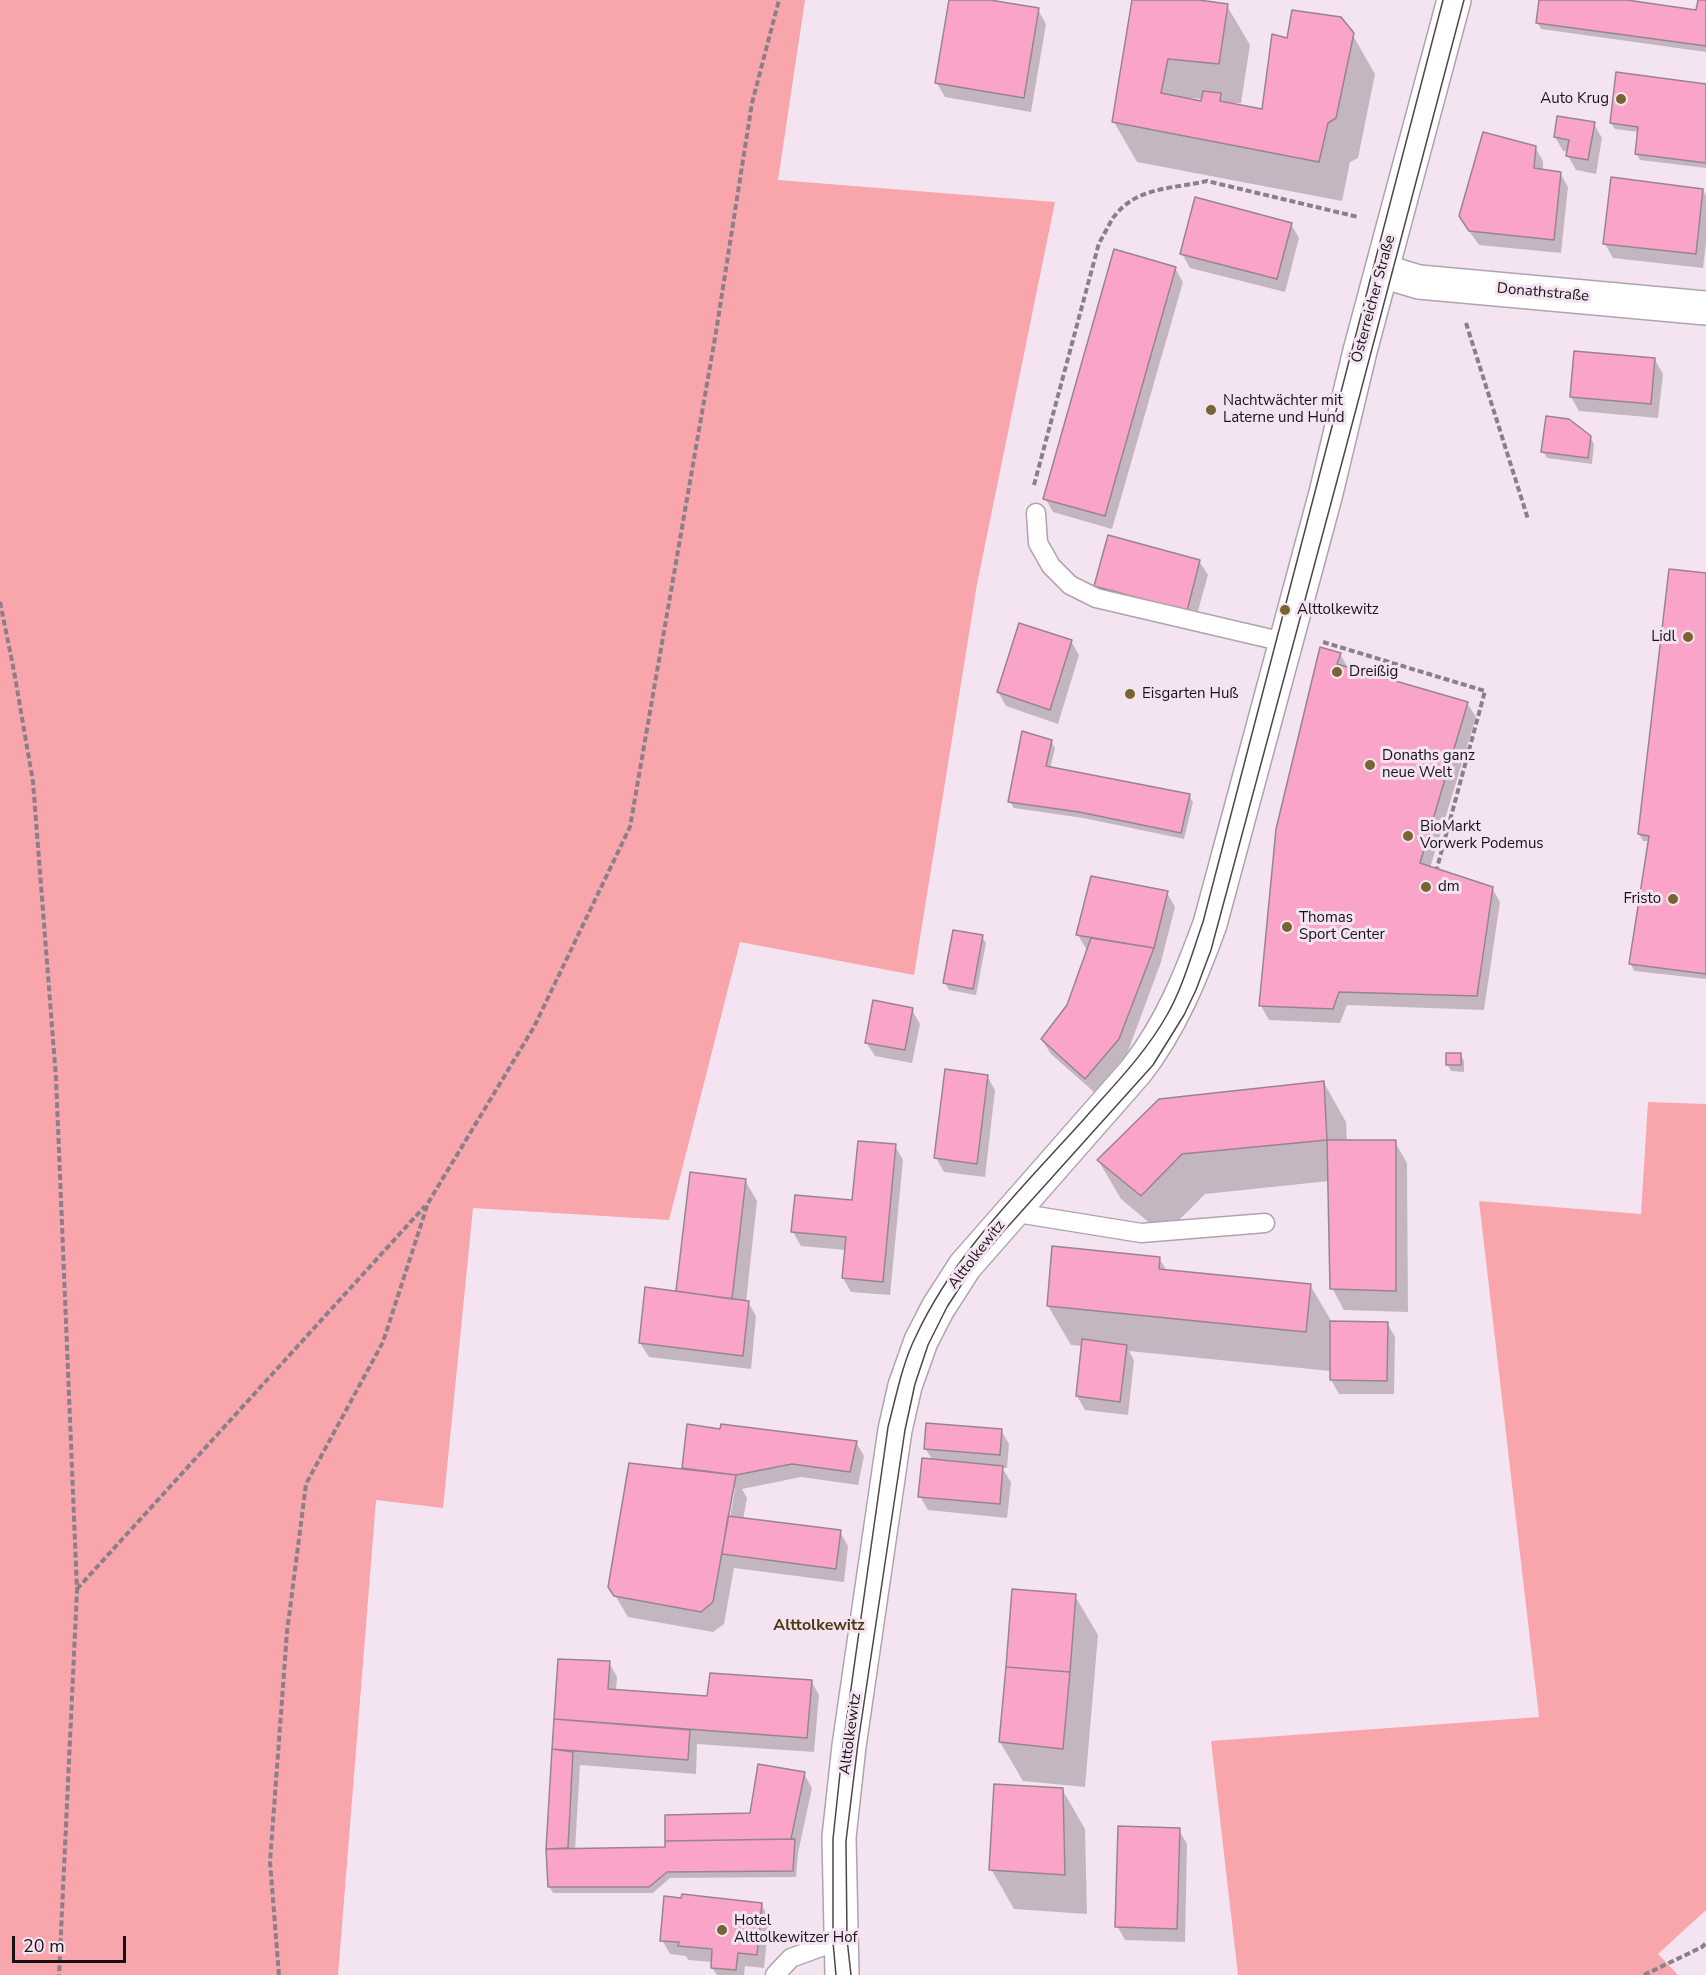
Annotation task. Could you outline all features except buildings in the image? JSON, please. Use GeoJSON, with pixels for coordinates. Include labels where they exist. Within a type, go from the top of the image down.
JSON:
{"type":"FeatureCollection","features":[{"type":"Feature","properties":{"kind":"main road","name":"Österreicher Straße"},"geometry":{"type":"LineString","coordinates":[[1296,598],[1326,493],[1360,351],[1454,0]]}},
{"type":"Feature","properties":{"kind":"main road","name":"Donathstraße"},"geometry":{"type":"LineString","coordinates":[[1382,272],[1419,282],[1706,308]]}},
{"type":"Feature","properties":{"kind":"main road","name":"Alttolkewitz"},"geometry":{"type":"LineString","coordinates":[[842,1975],[839,1837],[849,1746],[895,1430],[905,1386],[917,1352],[938,1308],[964,1266],[1148,1055],[1186,989],[1210,924],[1296,598]]}},
{"type":"Feature","properties":{"kind":"lane"},"geometry":{"type":"LineString","coordinates":[[1036,513],[1038,543],[1051,566],[1070,585],[1096,598],[1286,637]]}},
{"type":"Feature","properties":{"kind":"lane"},"geometry":{"type":"LineString","coordinates":[[1011,1212],[1141,1233],[1265,1223]]}},
{"type":"Feature","properties":{"kind":"lane"},"geometry":{"type":"LineString","coordinates":[[775,1975],[791,1958],[840,1940]]}},
{"type":"Feature","properties":{"kind":"path"},"geometry":{"type":"LineString","coordinates":[[77,1590],[428,1203],[534,1027],[630,827],[716,332],[752,103],[779,0]]}},
{"type":"Feature","properties":{"kind":"path"},"geometry":{"type":"LineString","coordinates":[[1036,513],[1031,498],[1100,243],[1113,218],[1124,205],[1143,194],[1163,188],[1207,181],[1393,226]]}},
{"type":"Feature","properties":{"kind":"path"},"geometry":{"type":"LineString","coordinates":[[1454,285],[1528,519]]}},
{"type":"Feature","properties":{"kind":"path"},"geometry":{"type":"LineString","coordinates":[[0,602],[33,782],[56,1078],[77,1590],[59,1975]]}},
{"type":"Feature","properties":{"kind":"path"},"geometry":{"type":"LineString","coordinates":[[1286,637],[1485,691],[1437,868]]}},
{"type":"Feature","properties":{"kind":"path"},"geometry":{"type":"LineString","coordinates":[[279,1975],[270,1862],[286,1632],[306,1485],[383,1342],[428,1203]]}},
{"type":"Feature","properties":{"kind":"path"},"geometry":{"type":"LineString","coordinates":[[1644,1975],[1706,1943]]}},
{"type":"Feature","properties":{"kind":"shaded area"},"geometry":{"type":"Polygon","coordinates":[[[0,0],[805,0],[778,180],[1055,202],[977,584],[914,975],[740,942],[669,1220],[473,1208],[443,1508],[376,1500],[338,1975],[0,1975],[0,0]]]}},
{"type":"Feature","properties":{"kind":"shaded area"},"geometry":{"type":"Polygon","coordinates":[[[1648,1102],[1706,1104],[1706,1910],[1658,1954],[1678,1975],[1238,1975],[1211,1741],[1539,1717],[1479,1201],[1641,1214],[1648,1102]]]}},
{"type":"Feature","properties":{"kind":"tram line"},"geometry":{"type":"LineString","coordinates":[[836,1975],[833,1942],[833,1839],[843,1745],[888,1427],[903,1369],[916,1336],[950,1276],[992,1221],[1139,1056],[1167,1015],[1183,981],[1203,922],[1443,0]]}},
{"type":"Feature","properties":{"kind":"tram line"},"geometry":{"type":"LineString","coordinates":[[851,1975],[847,1939],[846,1841],[858,1743],[905,1430],[915,1384],[928,1345],[947,1307],[971,1270],[1153,1065],[1184,1015],[1196,990],[1211,950],[1464,0]]}},
{"type":"Feature","properties":{"kind":"place","name":"Auto Krug"},"geometry":{"type":"Point","coordinates":[1621,99]}},
{"type":"Feature","properties":{"kind":"place","name":"Nachtwächter mit Laterne und Hund"},"geometry":{"type":"Point","coordinates":[1211,410]}},
{"type":"Feature","properties":{"kind":"place","name":"Alttolkewitz"},"geometry":{"type":"Point","coordinates":[1285,610]}},
{"type":"Feature","properties":{"kind":"place","name":"Lidl"},"geometry":{"type":"Point","coordinates":[1688,637]}},
{"type":"Feature","properties":{"kind":"place","name":"Dreißig"},"geometry":{"type":"Point","coordinates":[1337,672]}},
{"type":"Feature","properties":{"kind":"place","name":"Eisgarten Huß"},"geometry":{"type":"Point","coordinates":[1130,694]}},
{"type":"Feature","properties":{"kind":"place","name":"Donaths ganz neue Welt"},"geometry":{"type":"Point","coordinates":[1370,765]}},
{"type":"Feature","properties":{"kind":"place","name":"BioMarkt Vorwerk Podemus"},"geometry":{"type":"Point","coordinates":[1408,836]}},
{"type":"Feature","properties":{"kind":"place","name":"dm"},"geometry":{"type":"Point","coordinates":[1426,887]}},
{"type":"Feature","properties":{"kind":"place","name":"Fristo"},"geometry":{"type":"Point","coordinates":[1673,899]}},
{"type":"Feature","properties":{"kind":"place","name":"Thomas Sport Center"},"geometry":{"type":"Point","coordinates":[1287,927]}},
{"type":"Feature","properties":{"kind":"place","name":"Hotel Alttolkewitzer Hof"},"geometry":{"type":"Point","coordinates":[722,1930]}},
{"type":"Feature","properties":{"kind":"district","name":"Alttolkewitz"},"geometry":{"type":"Point","coordinates":[819,1626]}}]}
